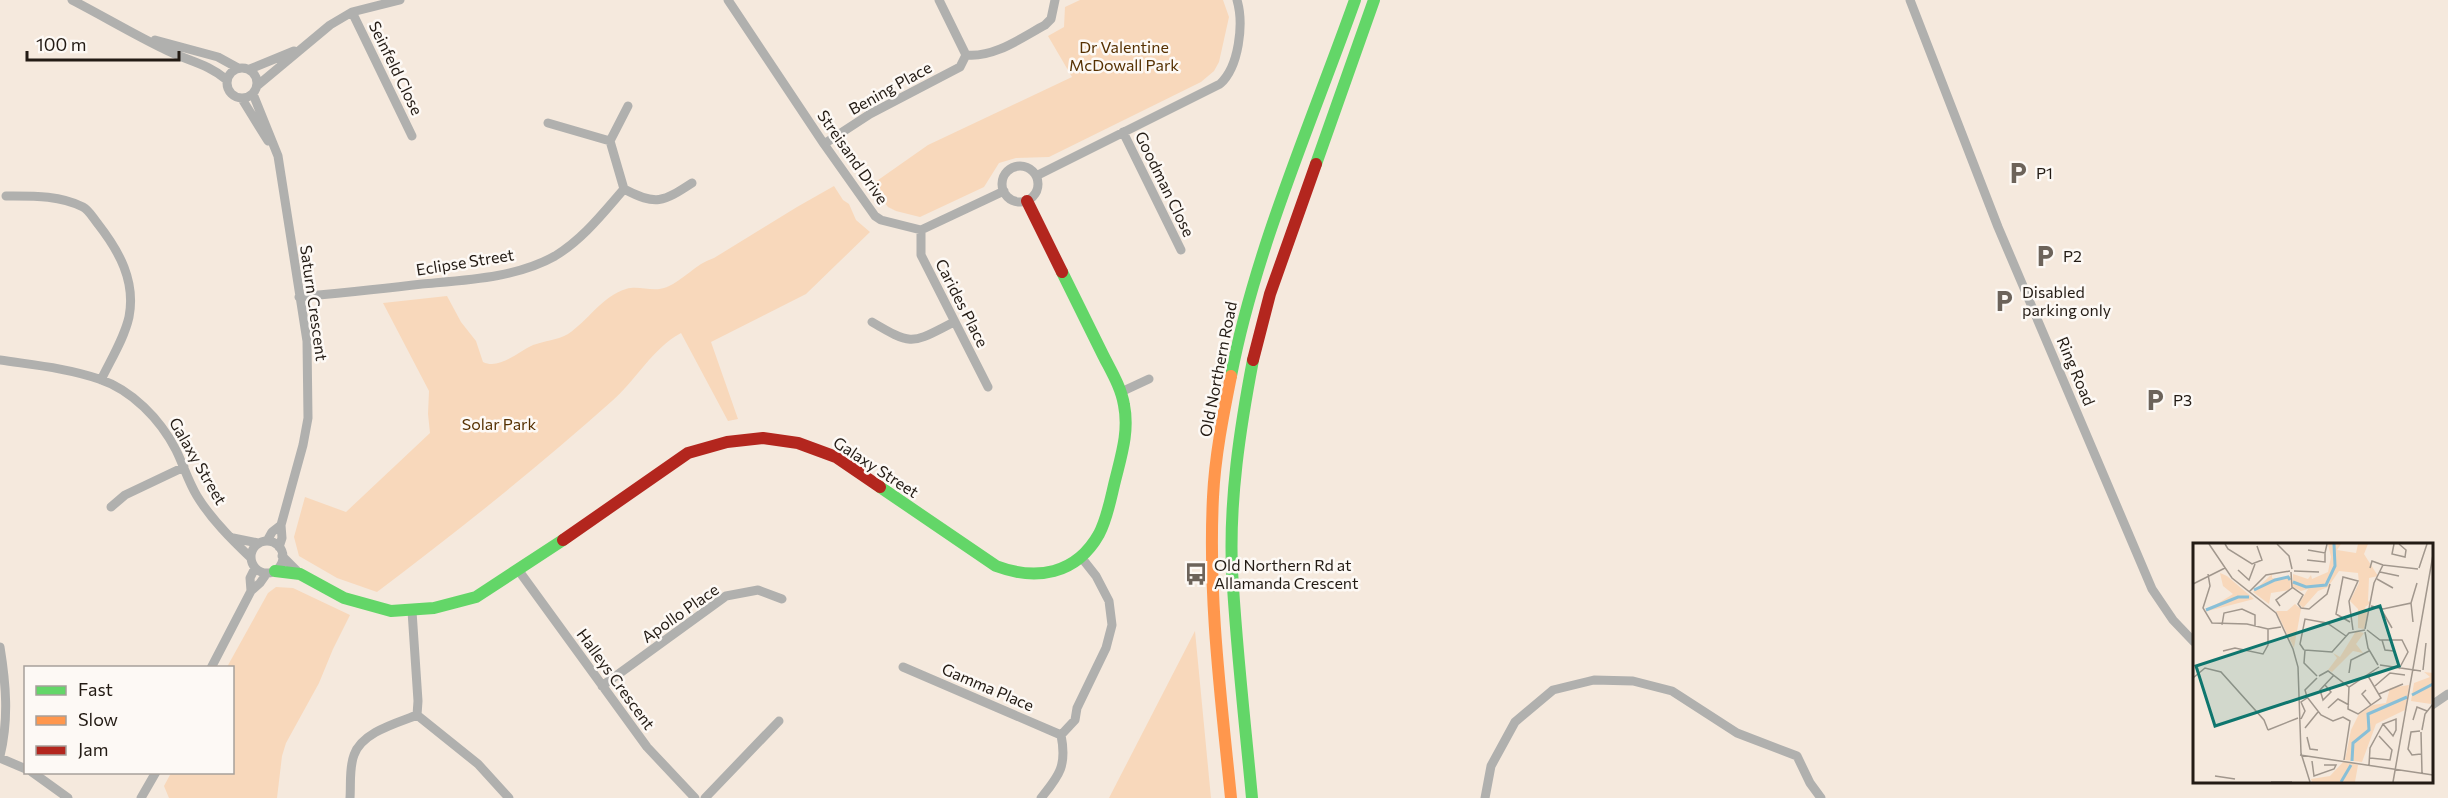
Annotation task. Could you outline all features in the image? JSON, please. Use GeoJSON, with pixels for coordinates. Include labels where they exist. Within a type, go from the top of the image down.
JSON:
{"type":"FeatureCollection","features":[{"type":"Feature","properties":{"kind":"main road","name":"Old Northern Road"},"geometry":{"type":"LineString","coordinates":[[1231,798],[1212,578],[1214,493],[1222,419],[1228,382],[1248,299],[1355,0]]}},
{"type":"Feature","properties":{"kind":"main road","name":"Old Northern Road"},"geometry":{"type":"LineString","coordinates":[[1252,798],[1232,568],[1234,495],[1244,407],[1255,350],[1270,294],[1374,0]]}},
{"type":"Feature","properties":{"kind":"main road","name":"Galaxy Street"},"geometry":{"type":"LineString","coordinates":[[271,572],[300,574],[344,598],[365,606],[391,611],[412,611],[476,597],[519,571],[688,453],[720,441],[757,438],[790,440],[812,446],[836,457],[996,566],[1035,575],[1060,569],[1081,557],[1094,543],[1106,518],[1128,421],[1121,392],[1027,201]]}},
{"type":"Feature","properties":{"kind":"street"},"geometry":{"type":"LineString","coordinates":[[72,0],[182,58],[212,68],[227,80],[232,95],[242,99],[278,70],[301,47],[330,25],[352,12],[400,0]]}},
{"type":"Feature","properties":{"kind":"street","name":"Streisand Drive"},"geometry":{"type":"LineString","coordinates":[[728,0],[875,216],[881,220],[921,230]]}},
{"type":"Feature","properties":{"kind":"street"},"geometry":{"type":"LineString","coordinates":[[939,0],[966,55],[979,56],[997,50],[1045,25],[1051,19],[1055,0]]}},
{"type":"Feature","properties":{"kind":"street"},"geometry":{"type":"LineString","coordinates":[[1036,176],[1205,93],[1226,79],[1231,69],[1241,26],[1242,15],[1238,0]]}},
{"type":"Feature","properties":{"kind":"street","name":"Ring Road"},"geometry":{"type":"LineString","coordinates":[[1910,0],[1998,227],[2152,589],[2173,620],[2193,641]]}},
{"type":"Feature","properties":{"kind":"street","name":"Seinfeld Close"},"geometry":{"type":"LineString","coordinates":[[352,12],[412,136]]}},
{"type":"Feature","properties":{"kind":"street"},"geometry":{"type":"LineString","coordinates":[[138,34],[218,57],[238,68],[250,69],[301,47]]}},
{"type":"Feature","properties":{"kind":"street","name":"Bening Place"},"geometry":{"type":"LineString","coordinates":[[824,144],[870,114],[960,67],[966,55]]}},
{"type":"Feature","properties":{"kind":"street"},"geometry":{"type":"LineString","coordinates":[[227,80],[238,68]]}},
{"type":"Feature","properties":{"kind":"street"},"geometry":{"type":"LineString","coordinates":[[250,69],[256,76],[256,89]]}},
{"type":"Feature","properties":{"kind":"street","name":"Saturn Crescent"},"geometry":{"type":"LineString","coordinates":[[256,89],[278,156],[307,341],[308,418],[281,525],[281,551]]}},
{"type":"Feature","properties":{"kind":"street","name":"Saturn Crescent"},"geometry":{"type":"LineString","coordinates":[[242,99],[278,156]]}},
{"type":"Feature","properties":{"kind":"street"},"geometry":{"type":"LineString","coordinates":[[628,106],[610,141],[624,189],[649,200],[659,201],[692,183]]}},
{"type":"Feature","properties":{"kind":"street"},"geometry":{"type":"LineString","coordinates":[[548,123],[610,141]]}},
{"type":"Feature","properties":{"kind":"street","name":"Goodman Close"},"geometry":{"type":"LineString","coordinates":[[1123,132],[1181,250]]}},
{"type":"Feature","properties":{"kind":"street"},"geometry":{"type":"LineString","coordinates":[[1026,167],[1036,176],[1037,190],[1027,201],[1011,200],[1004,191],[1004,178],[1012,168],[1026,167]]}},
{"type":"Feature","properties":{"kind":"street","name":"Eclipse Street"},"geometry":{"type":"LineString","coordinates":[[299,297],[461,280],[499,275],[528,267],[554,256],[579,239],[624,189]]}},
{"type":"Feature","properties":{"kind":"street"},"geometry":{"type":"LineString","coordinates":[[921,230],[1004,191]]}},
{"type":"Feature","properties":{"kind":"street"},"geometry":{"type":"LineString","coordinates":[[6,196],[68,200],[86,208],[113,244],[129,278],[129,315],[124,334],[101,380]]}},
{"type":"Feature","properties":{"kind":"street","name":"Carides Place"},"geometry":{"type":"LineString","coordinates":[[921,230],[921,255],[988,387]]}},
{"type":"Feature","properties":{"kind":"street"},"geometry":{"type":"LineString","coordinates":[[872,322],[899,339],[912,340],[954,322]]}},
{"type":"Feature","properties":{"kind":"street","name":"Galaxy Street"},"geometry":{"type":"LineString","coordinates":[[0,360],[50,367],[101,380],[138,402],[161,427],[184,467],[196,495],[218,526],[233,538],[251,558]]}},
{"type":"Feature","properties":{"kind":"street"},"geometry":{"type":"LineString","coordinates":[[1121,392],[1149,379]]}},
{"type":"Feature","properties":{"kind":"street"},"geometry":{"type":"LineString","coordinates":[[111,507],[125,495],[184,467]]}},
{"type":"Feature","properties":{"kind":"street","name":"Saturn Crescent"},"geometry":{"type":"LineString","coordinates":[[263,542],[281,525]]}},
{"type":"Feature","properties":{"kind":"street"},"geometry":{"type":"LineString","coordinates":[[233,538],[263,542],[281,551],[281,564],[250,591]]}},
{"type":"Feature","properties":{"kind":"street"},"geometry":{"type":"LineString","coordinates":[[212,666],[250,591],[250,578],[255,568],[251,558],[252,550],[263,542]]}},
{"type":"Feature","properties":{"kind":"street","name":"Galaxy Street"},"geometry":{"type":"LineString","coordinates":[[281,551],[300,574]]}},
{"type":"Feature","properties":{"kind":"street"},"geometry":{"type":"LineString","coordinates":[[1041,798],[1061,769],[1065,754],[1061,735],[1075,720],[1077,708],[1106,648],[1112,625],[1109,602],[1096,576],[1081,557]]}},
{"type":"Feature","properties":{"kind":"street"},"geometry":{"type":"LineString","coordinates":[[255,568],[271,572]]}},
{"type":"Feature","properties":{"kind":"street","name":"Halleys Crescent"},"geometry":{"type":"LineString","coordinates":[[519,571],[647,747],[695,798]]}},
{"type":"Feature","properties":{"kind":"street","name":"Apollo Place"},"geometry":{"type":"LineString","coordinates":[[602,686],[726,596],[758,591],[782,599]]}},
{"type":"Feature","properties":{"kind":"street"},"geometry":{"type":"LineString","coordinates":[[412,611],[417,715]]}},
{"type":"Feature","properties":{"kind":"street"},"geometry":{"type":"LineString","coordinates":[[0,647],[7,708],[0,757],[24,768]]}},
{"type":"Feature","properties":{"kind":"street","name":"Gamma Place"},"geometry":{"type":"LineString","coordinates":[[903,667],[1061,735]]}},
{"type":"Feature","properties":{"kind":"street"},"geometry":{"type":"LineString","coordinates":[[1485,798],[1491,766],[1515,722],[1553,690],[1594,680],[1633,681],[1672,691],[1737,733],[1797,756],[1810,783],[1821,798]]}},
{"type":"Feature","properties":{"kind":"street"},"geometry":{"type":"LineString","coordinates":[[2433,704],[2448,694]]}},
{"type":"Feature","properties":{"kind":"street"},"geometry":{"type":"LineString","coordinates":[[350,798],[354,753],[363,740],[417,715]]}},
{"type":"Feature","properties":{"kind":"street"},"geometry":{"type":"LineString","coordinates":[[417,715],[478,764],[509,798]]}},
{"type":"Feature","properties":{"kind":"street"},"geometry":{"type":"LineString","coordinates":[[705,798],[779,721]]}},
{"type":"Feature","properties":{"kind":"street"},"geometry":{"type":"LineString","coordinates":[[35,774],[69,798]]}},
{"type":"Feature","properties":{"kind":"street"},"geometry":{"type":"LineString","coordinates":[[141,798],[155,774]]}},
{"type":"Feature","properties":{"kind":"green space","name":"Dr Valentine McDowall Park"},"geometry":{"type":"Polygon","coordinates":[[[1080,0],[1223,0],[1229,17],[1219,62],[1214,71],[1201,82],[1049,157],[1016,158],[999,163],[984,187],[920,217],[888,207],[871,185],[928,145],[1072,77],[1048,36],[1064,27],[1065,7],[1080,0]]]}},
{"type":"Feature","properties":{"kind":"green space","name":"Solar Park"},"geometry":{"type":"Polygon","coordinates":[[[834,186],[843,200],[849,204],[856,220],[870,232],[806,294],[711,342],[738,419],[728,421],[681,333],[653,356],[621,393],[555,451],[377,592],[337,578],[299,556],[294,537],[305,497],[346,512],[430,433],[429,391],[383,303],[447,296],[461,322],[476,341],[483,362],[495,364],[533,345],[568,334],[617,292],[631,288],[662,289],[673,284],[701,264],[834,186]]]}},
{"type":"Feature","properties":{"kind":"green space"},"geometry":{"type":"Polygon","coordinates":[[[276,587],[293,588],[350,615],[319,683],[286,743],[282,756],[277,798],[169,798],[164,786],[170,774],[234,774],[234,666],[228,666],[268,593],[276,587]]]}},
{"type":"Feature","properties":{"kind":"green space"},"geometry":{"type":"Polygon","coordinates":[[[1195,631],[1211,798],[1109,798],[1195,631]]]}},
{"type":"Feature","properties":{"kind":"traffic: fast"},"geometry":{"type":"LineString","coordinates":[[1231,376],[1241,329],[1269,234],[1355,0]]}},
{"type":"Feature","properties":{"kind":"traffic: fast"},"geometry":{"type":"LineString","coordinates":[[1316,164],[1374,0]]}},
{"type":"Feature","properties":{"kind":"traffic: fast"},"geometry":{"type":"LineString","coordinates":[[880,487],[996,566],[1011,571],[1026,573],[1054,571],[1067,566],[1090,548],[1099,534],[1109,506],[1126,423],[1123,398],[1115,379],[1062,272]]}},
{"type":"Feature","properties":{"kind":"traffic: fast"},"geometry":{"type":"LineString","coordinates":[[1252,798],[1236,627],[1232,570],[1232,517],[1236,464],[1253,360]]}},
{"type":"Feature","properties":{"kind":"traffic: fast"},"geometry":{"type":"LineString","coordinates":[[275,571],[300,574],[344,598],[391,611],[434,608],[476,597],[563,540]]}},
{"type":"Feature","properties":{"kind":"traffic: slow"},"geometry":{"type":"LineString","coordinates":[[1231,376],[1216,466],[1212,535],[1216,648],[1231,798]]}},
{"type":"Feature","properties":{"kind":"traffic: jam"},"geometry":{"type":"LineString","coordinates":[[1253,360],[1270,294],[1316,164]]}},
{"type":"Feature","properties":{"kind":"traffic: jam"},"geometry":{"type":"LineString","coordinates":[[1027,201],[1062,272]]}},
{"type":"Feature","properties":{"kind":"traffic: jam"},"geometry":{"type":"LineString","coordinates":[[563,540],[688,453],[727,442],[763,438],[798,443],[836,457],[880,487]]}},
{"type":"Feature","properties":{"kind":"place","name":"P1"},"geometry":{"type":"Point","coordinates":[2018,173]}},
{"type":"Feature","properties":{"kind":"place","name":"P2"},"geometry":{"type":"Point","coordinates":[2045,256]}},
{"type":"Feature","properties":{"kind":"place","name":"Disabled parking only"},"geometry":{"type":"Point","coordinates":[2004,301]}},
{"type":"Feature","properties":{"kind":"place","name":"P3"},"geometry":{"type":"Point","coordinates":[2155,400]}},
{"type":"Feature","properties":{"kind":"place","name":"Old Northern Rd at Allamanda Crescent"},"geometry":{"type":"Point","coordinates":[1196,574]}}]}
